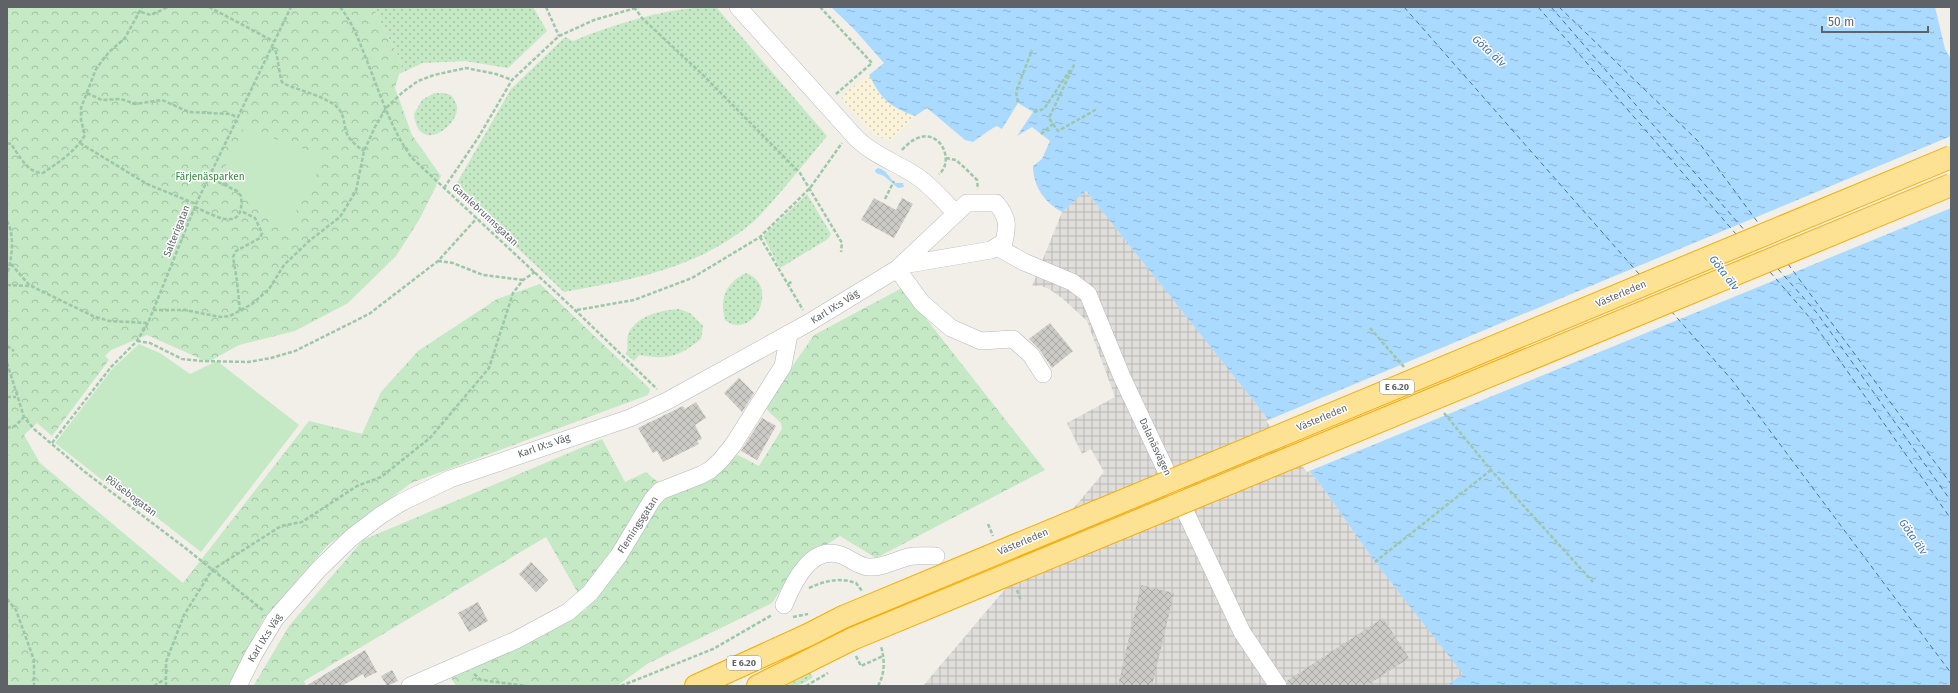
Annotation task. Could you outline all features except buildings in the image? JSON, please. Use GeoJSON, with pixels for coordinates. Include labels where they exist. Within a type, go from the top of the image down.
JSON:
{"type":"FeatureCollection","features":[{"type":"Feature","properties":{"kind":"highway","name":"Västerleden"},"geometry":{"type":"LineString","coordinates":[[696,686],[808,635],[843,617],[1951,157]]}},
{"type":"Feature","properties":{"kind":"highway","name":"E 6.20"},"geometry":{"type":"LineString","coordinates":[[758,686],[854,647],[1951,185]]}},
{"type":"Feature","properties":{"kind":"street"},"geometry":{"type":"LineString","coordinates":[[738,7],[867,148],[894,172],[915,175],[927,184],[956,214]]}},
{"type":"Feature","properties":{"kind":"street"},"geometry":{"type":"LineString","coordinates":[[980,202],[996,203],[1005,214],[1007,228],[1004,242],[997,247]]}},
{"type":"Feature","properties":{"kind":"street","name":"Karl IX:s Väg"},"geometry":{"type":"LineString","coordinates":[[238,686],[254,654],[276,619],[319,569],[351,538],[402,502],[450,479],[630,418],[667,401],[810,322],[900,267],[967,203],[980,202]]}},
{"type":"Feature","properties":{"kind":"street","name":"Karl IX:s Väg"},"geometry":{"type":"LineString","coordinates":[[900,267],[991,250],[997,247]]}},
{"type":"Feature","properties":{"kind":"street","name":"Dalanäsvägen"},"geometry":{"type":"LineString","coordinates":[[997,247],[1030,264],[1072,282],[1088,294],[1122,377],[1242,632],[1278,686]]}},
{"type":"Feature","properties":{"kind":"street"},"geometry":{"type":"LineString","coordinates":[[900,267],[922,303],[951,328],[981,341],[1013,339],[1032,355],[1043,374]]}},
{"type":"Feature","properties":{"kind":"street","name":"Flemingsgatan"},"geometry":{"type":"LineString","coordinates":[[410,686],[516,640],[568,612],[590,593],[619,555],[652,500],[660,491],[710,470],[720,461],[733,445],[783,366],[789,334]]}},
{"type":"Feature","properties":{"kind":"street"},"geometry":{"type":"LineString","coordinates":[[782,614],[794,582],[803,570],[821,556],[834,553],[869,567],[912,556],[936,556]]}},
{"type":"Feature","properties":{"kind":"path"},"geometry":{"type":"LineString","coordinates":[[7,143],[11,144],[29,168],[39,173],[43,173],[62,161],[80,143],[85,135],[81,120],[81,108],[96,69],[108,52],[125,38],[142,7]]}},
{"type":"Feature","properties":{"kind":"path"},"geometry":{"type":"LineString","coordinates":[[140,12],[151,15],[168,7]]}},
{"type":"Feature","properties":{"kind":"path"},"geometry":{"type":"LineString","coordinates":[[209,7],[273,41]]}},
{"type":"Feature","properties":{"kind":"path","name":"Salterigatan"},"geometry":{"type":"LineString","coordinates":[[52,443],[111,367],[137,342],[148,323],[208,178],[270,47],[291,7]]}},
{"type":"Feature","properties":{"kind":"path","name":"Gamlebrunnsgatan"},"geometry":{"type":"LineString","coordinates":[[340,7],[352,26],[386,108],[404,147],[412,158],[576,310],[652,384],[667,401]]}},
{"type":"Feature","properties":{"kind":"path"},"geometry":{"type":"LineString","coordinates":[[546,7],[559,36]]}},
{"type":"Feature","properties":{"kind":"path"},"geometry":{"type":"LineString","coordinates":[[634,7],[642,18],[702,74],[794,167],[810,188],[842,243],[841,252]]}},
{"type":"Feature","properties":{"kind":"path"},"geometry":{"type":"LineString","coordinates":[[444,188],[478,138],[512,80],[559,36],[594,20],[634,7],[639,7]]}},
{"type":"Feature","properties":{"kind":"path"},"geometry":{"type":"LineString","coordinates":[[820,7],[872,63],[826,104]]}},
{"type":"Feature","properties":{"kind":"path"},"geometry":{"type":"LineString","coordinates":[[270,47],[275,49],[278,57],[281,81],[285,85],[308,91],[337,106],[345,119],[348,135],[364,151]]}},
{"type":"Feature","properties":{"kind":"path"},"geometry":{"type":"LineString","coordinates":[[1018,102],[1016,92],[1032,50]]}},
{"type":"Feature","properties":{"kind":"path"},"geometry":{"type":"LineString","coordinates":[[1034,112],[1044,109],[1075,63],[1048,118],[1058,131],[1097,109]]}},
{"type":"Feature","properties":{"kind":"path"},"geometry":{"type":"LineString","coordinates":[[153,310],[185,310],[220,316],[230,316],[240,312],[252,304],[269,289],[284,265],[309,240],[340,217],[356,191],[364,151],[386,108],[403,92],[418,81],[434,74],[466,68],[496,74],[512,80]]}},
{"type":"Feature","properties":{"kind":"path"},"geometry":{"type":"LineString","coordinates":[[86,93],[102,100],[110,98],[121,99],[135,104],[162,100],[189,112],[230,114],[237,116]]}},
{"type":"Feature","properties":{"kind":"path"},"geometry":{"type":"LineString","coordinates":[[1041,134],[1053,124]]}},
{"type":"Feature","properties":{"kind":"path"},"geometry":{"type":"LineString","coordinates":[[576,310],[634,300],[692,278],[760,237],[810,188],[850,131]]}},
{"type":"Feature","properties":{"kind":"path"},"geometry":{"type":"LineString","coordinates":[[885,199],[892,186],[899,153],[910,141],[920,135],[933,138],[943,148],[946,158],[943,171],[927,184]]}},
{"type":"Feature","properties":{"kind":"path"},"geometry":{"type":"LineString","coordinates":[[80,143],[147,184],[196,205],[222,220],[229,220],[236,217],[241,211],[241,196],[237,191],[208,178]]}},
{"type":"Feature","properties":{"kind":"path"},"geometry":{"type":"LineString","coordinates":[[946,158],[956,160],[977,180],[980,202]]}},
{"type":"Feature","properties":{"kind":"path"},"geometry":{"type":"LineString","coordinates":[[240,312],[233,257],[236,251],[260,238],[262,233],[255,218],[241,211]]}},
{"type":"Feature","properties":{"kind":"path"},"geometry":{"type":"LineString","coordinates":[[137,342],[150,343],[182,359],[202,362],[248,362],[271,358],[295,351],[369,314],[438,261],[477,218]]}},
{"type":"Feature","properties":{"kind":"path"},"geometry":{"type":"LineString","coordinates":[[7,221],[10,232],[11,264],[7,274]]}},
{"type":"Feature","properties":{"kind":"path"},"geometry":{"type":"LineString","coordinates":[[760,237],[810,322]]}},
{"type":"Feature","properties":{"kind":"path"},"geometry":{"type":"LineString","coordinates":[[438,261],[453,263],[483,275],[523,280]]}},
{"type":"Feature","properties":{"kind":"path"},"geometry":{"type":"LineString","coordinates":[[11,264],[31,286],[93,316],[119,322],[148,323]]}},
{"type":"Feature","properties":{"kind":"path"},"geometry":{"type":"LineString","coordinates":[[166,686],[166,662],[184,615],[212,570],[281,526],[302,522],[357,486],[381,477],[430,438],[489,368],[513,293],[523,280],[535,272]]}},
{"type":"Feature","properties":{"kind":"path"},"geometry":{"type":"LineString","coordinates":[[788,284],[792,281]]}},
{"type":"Feature","properties":{"kind":"path"},"geometry":{"type":"LineString","coordinates":[[7,285],[31,286]]}},
{"type":"Feature","properties":{"kind":"path"},"geometry":{"type":"LineString","coordinates":[[1370,328],[1405,368]]}},
{"type":"Feature","properties":{"kind":"path"},"geometry":{"type":"LineString","coordinates":[[7,346],[14,351]]}},
{"type":"Feature","properties":{"kind":"path","name":"Pölsebogatan"},"geometry":{"type":"LineString","coordinates":[[7,363],[24,416],[34,429],[85,472],[276,619]]}},
{"type":"Feature","properties":{"kind":"path"},"geometry":{"type":"LineString","coordinates":[[7,397],[17,397]]}},
{"type":"Feature","properties":{"kind":"path"},"geometry":{"type":"LineString","coordinates":[[1441,409],[1491,470],[1593,582]]}},
{"type":"Feature","properties":{"kind":"path"},"geometry":{"type":"LineString","coordinates":[[7,428],[16,426],[24,416]]}},
{"type":"Feature","properties":{"kind":"path"},"geometry":{"type":"LineString","coordinates":[[1375,562],[1491,470]]}},
{"type":"Feature","properties":{"kind":"path"},"geometry":{"type":"LineString","coordinates":[[988,524],[994,538]]}},
{"type":"Feature","properties":{"kind":"path"},"geometry":{"type":"LineString","coordinates":[[1016,588],[1020,601]]}},
{"type":"Feature","properties":{"kind":"path"},"geometry":{"type":"LineString","coordinates":[[7,599],[16,610],[34,660],[34,686]]}},
{"type":"Feature","properties":{"kind":"path"},"geometry":{"type":"LineString","coordinates":[[621,686],[713,649],[769,618],[782,614],[811,613]]}},
{"type":"Feature","properties":{"kind":"path"},"geometry":{"type":"LineString","coordinates":[[854,647],[861,666],[883,656]]}},
{"type":"Feature","properties":{"kind":"path"},"geometry":{"type":"LineString","coordinates":[[463,664],[481,680],[527,686]]}},
{"type":"Feature","properties":{"kind":"path"},"geometry":{"type":"LineString","coordinates":[[154,686],[165,679]]}},
{"type":"Feature","properties":{"kind":"path"},"geometry":{"type":"LineString","coordinates":[[806,686],[816,681],[818,686]]}},
{"type":"Feature","properties":{"kind":"shaded area"},"geometry":{"type":"Polygon","coordinates":[[[1086,191],[1323,488],[1375,562],[1464,674],[1446,686],[923,686],[1104,472],[1091,449],[1082,454],[1067,423],[1115,397],[1087,321],[1062,298],[1049,289],[1041,286],[1032,286],[1062,212],[1086,191]]]}},
{"type":"Feature","properties":{"kind":"green space","name":"Färjenäsparken"},"geometry":{"type":"Polygon","coordinates":[[[7,7],[373,7],[402,64],[395,88],[412,135],[441,176],[419,220],[396,256],[348,303],[295,331],[239,345],[208,362],[147,335],[111,350],[105,356],[109,360],[52,436],[37,423],[24,435],[40,463],[183,583],[309,421],[362,434],[381,392],[418,351],[497,299],[540,284],[650,389],[648,395],[411,483],[328,545],[264,618],[228,686],[7,686],[7,7]]]}},
{"type":"Feature","properties":{"kind":"green space"},"geometry":{"type":"Polygon","coordinates":[[[373,7],[533,7],[547,31],[508,68],[465,61],[423,63],[399,74],[402,64],[373,7]]]}},
{"type":"Feature","properties":{"kind":"green space"},"geometry":{"type":"Polygon","coordinates":[[[702,7],[716,7],[827,136],[761,215],[732,238],[710,251],[664,270],[640,277],[564,292],[454,188],[511,89],[565,37],[573,41],[636,19],[702,7]]]}},
{"type":"Feature","properties":{"kind":"green space"},"geometry":{"type":"Polygon","coordinates":[[[434,93],[451,95],[457,106],[456,114],[452,122],[438,133],[430,135],[423,133],[417,127],[414,114],[422,100],[434,93]]]}},
{"type":"Feature","properties":{"kind":"green space"},"geometry":{"type":"Polygon","coordinates":[[[244,128],[326,157],[286,229],[245,190],[220,177],[244,128]]]}},
{"type":"Feature","properties":{"kind":"green space"},"geometry":{"type":"Polygon","coordinates":[[[807,194],[831,234],[828,239],[780,268],[763,236],[807,194]]]}},
{"type":"Feature","properties":{"kind":"green space"},"geometry":{"type":"Polygon","coordinates":[[[746,273],[755,278],[760,286],[762,294],[761,304],[758,312],[752,319],[745,324],[735,325],[725,320],[723,312],[724,298],[733,281],[746,273]]]}},
{"type":"Feature","properties":{"kind":"green space"},"geometry":{"type":"Polygon","coordinates":[[[902,288],[1045,470],[876,558],[840,536],[798,563],[772,603],[647,664],[617,686],[456,686],[450,676],[587,609],[546,537],[304,681],[306,686],[254,685],[289,626],[363,540],[602,439],[625,482],[646,472],[672,494],[738,455],[759,466],[782,429],[781,423],[764,407],[814,335],[902,288]]]}},
{"type":"Feature","properties":{"kind":"green space"},"geometry":{"type":"Polygon","coordinates":[[[679,309],[690,313],[703,326],[701,339],[686,350],[672,356],[657,357],[639,355],[634,361],[626,354],[628,335],[631,328],[636,323],[649,315],[679,309]]]}},
{"type":"Feature","properties":{"kind":"green space"},"geometry":{"type":"Polygon","coordinates":[[[139,344],[160,353],[190,374],[217,361],[299,425],[201,552],[119,488],[110,486],[55,443],[113,368],[139,344]]]}},
{"type":"Feature","properties":{"kind":"green space"},"geometry":{"type":"Polygon","coordinates":[[[810,673],[813,677],[807,681],[797,685],[786,686],[810,673]]]}},
{"type":"Feature","properties":{"kind":"sand"},"geometry":{"type":"Polygon","coordinates":[[[869,75],[882,96],[887,101],[899,109],[915,116],[891,141],[874,135],[841,99],[847,91],[869,75]]]}},
{"type":"Feature","properties":{"kind":"water","name":"Göta älv"},"geometry":{"type":"Polygon","coordinates":[[[831,7],[1935,7],[1945,49],[1951,59],[1951,686],[1446,686],[1463,674],[1375,562],[1323,488],[1086,191],[1062,212],[1050,203],[1041,193],[1037,187],[1033,166],[1042,159],[1050,141],[1032,127],[1017,136],[1033,112],[1018,103],[1002,129],[997,126],[973,142],[965,140],[927,108],[915,116],[899,109],[882,96],[869,75],[884,63],[854,29],[831,7]]]}},
{"type":"Feature","properties":{"kind":"water"},"geometry":{"type":"Polygon","coordinates":[[[878,168],[886,172],[895,183],[903,183],[904,187],[898,188],[884,176],[876,173],[875,170],[878,168]]]}},
{"type":"Feature","properties":{"kind":"pier"},"geometry":{"type":"Polygon","coordinates":[[[1951,136],[1951,208],[1307,472],[1266,421],[1951,136]]]}},
{"type":"Feature","properties":{"kind":"ferry route"},"geometry":{"type":"LineString","coordinates":[[1404,7],[1639,274]]}},
{"type":"Feature","properties":{"kind":"ferry route"},"geometry":{"type":"LineString","coordinates":[[1538,7],[1736,234]]}},
{"type":"Feature","properties":{"kind":"ferry route"},"geometry":{"type":"LineString","coordinates":[[1551,7],[1746,232]]}},
{"type":"Feature","properties":{"kind":"ferry route"},"geometry":{"type":"LineString","coordinates":[[1559,7],[1697,140],[1759,224]]}},
{"type":"Feature","properties":{"kind":"ferry route"},"geometry":{"type":"LineString","coordinates":[[1788,264],[1951,484]]}},
{"type":"Feature","properties":{"kind":"ferry route"},"geometry":{"type":"LineString","coordinates":[[1778,269],[1817,313],[1951,501]]}},
{"type":"Feature","properties":{"kind":"ferry route"},"geometry":{"type":"LineString","coordinates":[[1770,272],[1810,318],[1951,519]]}},
{"type":"Feature","properties":{"kind":"ferry route"},"geometry":{"type":"LineString","coordinates":[[1671,311],[1732,380],[1951,673]]}}]}
